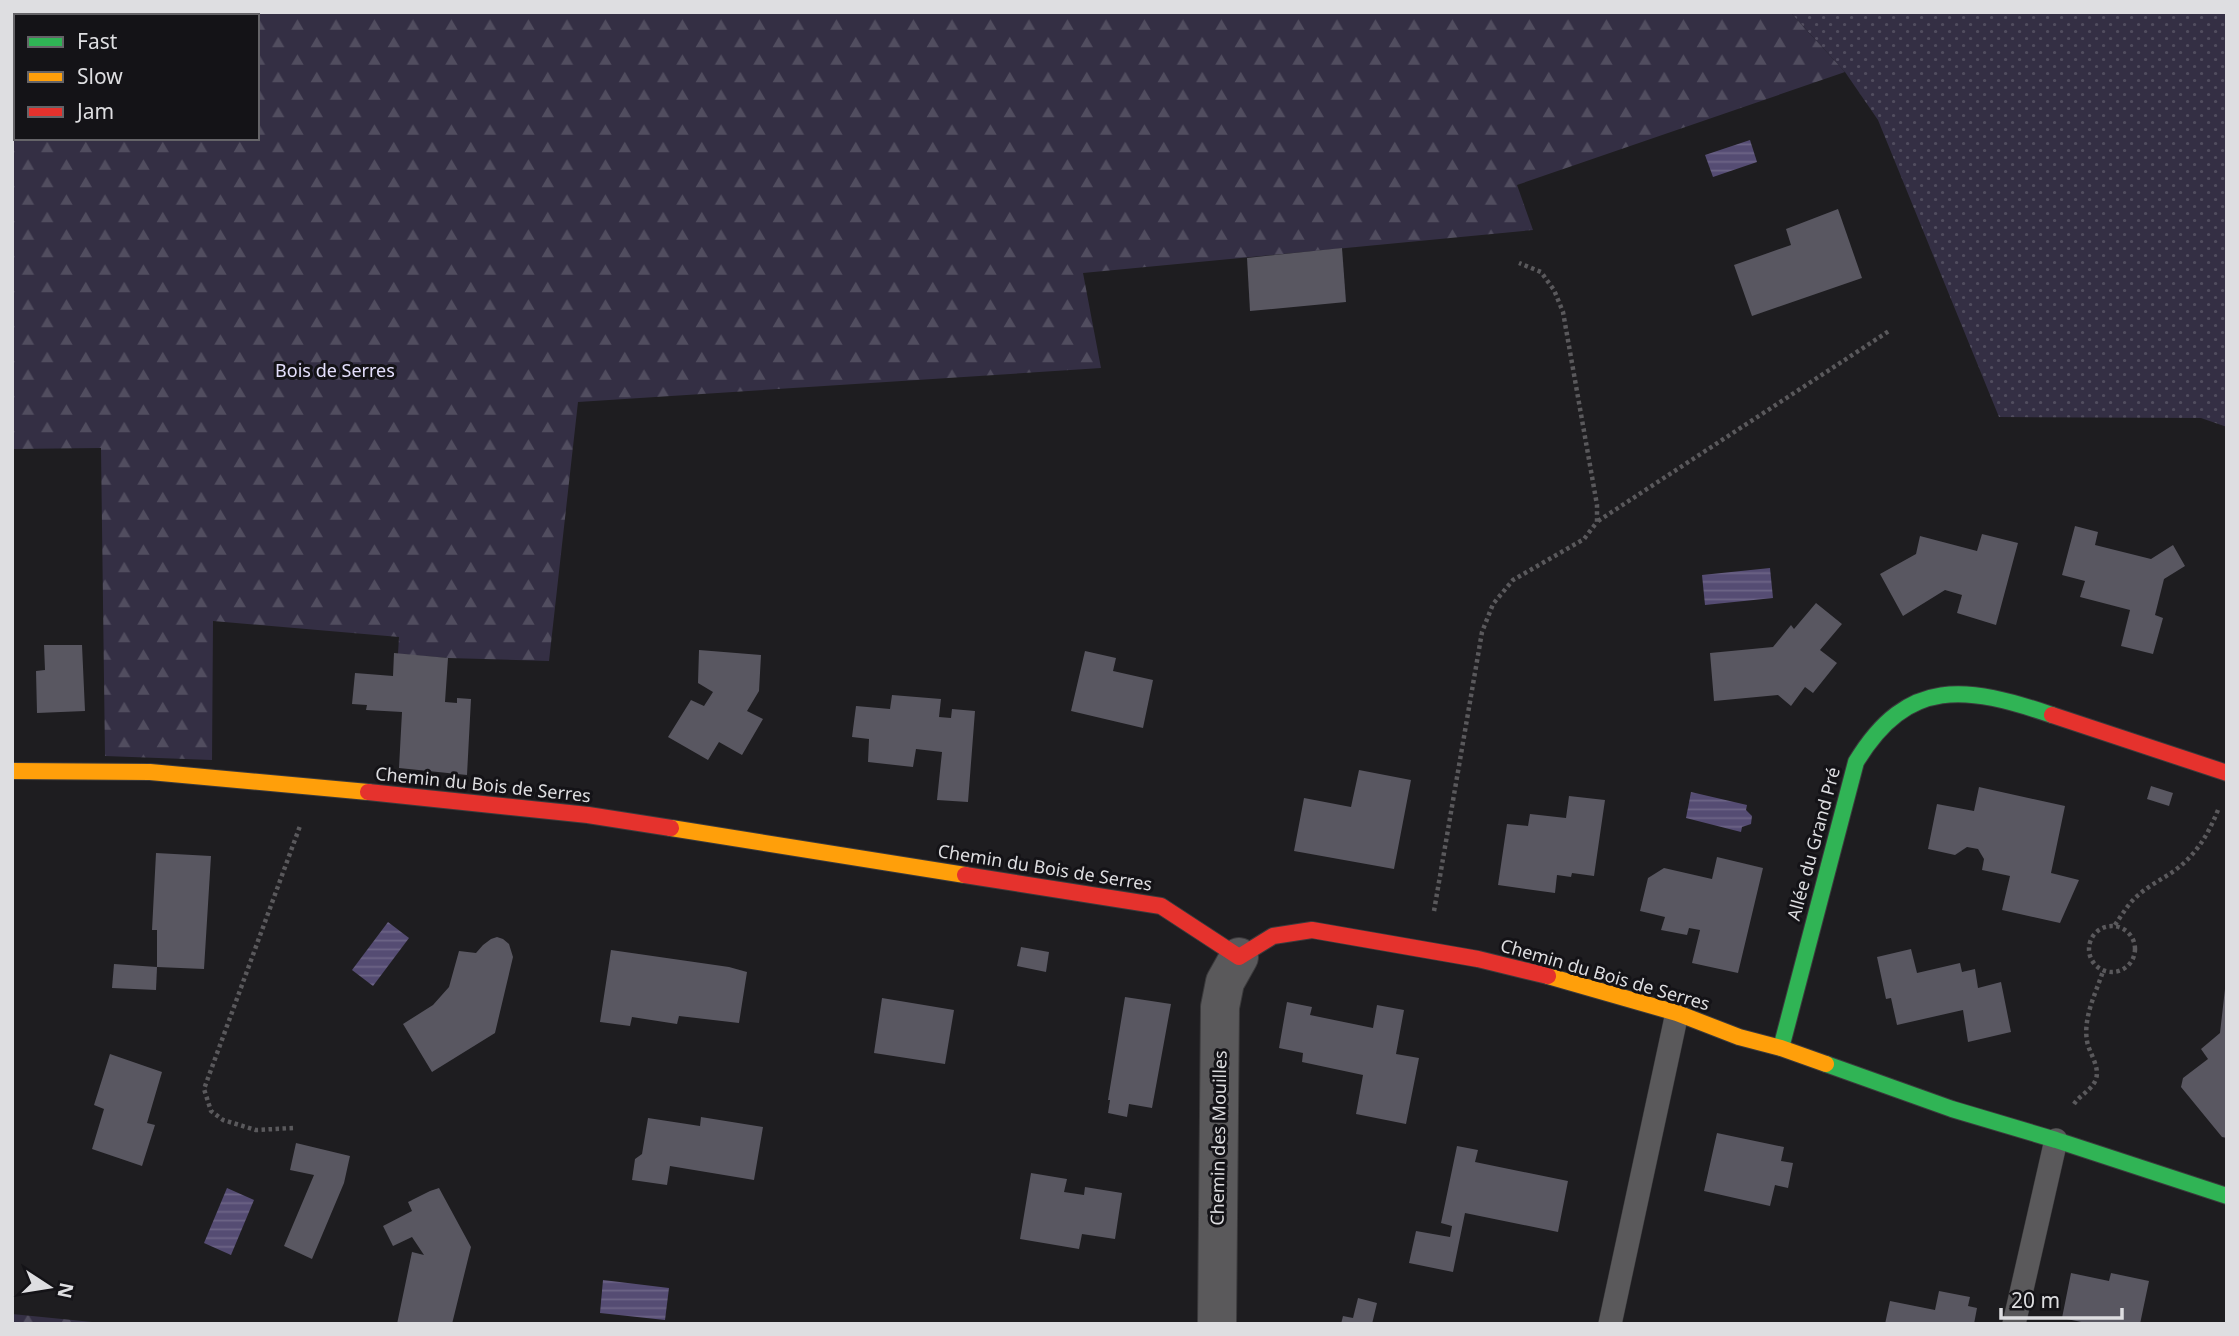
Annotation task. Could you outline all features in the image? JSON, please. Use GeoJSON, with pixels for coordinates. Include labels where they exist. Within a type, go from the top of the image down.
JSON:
{"type":"FeatureCollection","features":[{"type":"Feature","properties":{"kind":"street","name":"Allée du Grand Pré"},"geometry":{"type":"LineString","coordinates":[[1781,1048],[1856,762],[1885,723],[1905,707],[1937,695],[1968,693],[2017,704],[2227,773]]}},
{"type":"Feature","properties":{"kind":"street","name":"Chemin du Bois de Serres"},"geometry":{"type":"LineString","coordinates":[[12,771],[150,772],[588,815],[1161,906],[1239,957],[1273,936],[1312,930],[1478,959],[1678,1013],[1739,1037],[1781,1048],[1952,1109],[2227,1196]]}},
{"type":"Feature","properties":{"kind":"street","name":"Chemin des Mouilles"},"geometry":{"type":"LineString","coordinates":[[1217,1324],[1220,1007],[1225,982],[1239,957]]}},
{"type":"Feature","properties":{"kind":"lane"},"geometry":{"type":"LineString","coordinates":[[1610,1324],[1678,1013]]}},
{"type":"Feature","properties":{"kind":"lane"},"geometry":{"type":"LineString","coordinates":[[2014,1324],[2056,1140]]}},
{"type":"Feature","properties":{"kind":"path"},"geometry":{"type":"LineString","coordinates":[[1519,263],[1541,272],[1555,290],[1563,312],[1597,505],[1597,522]]}},
{"type":"Feature","properties":{"kind":"path"},"geometry":{"type":"LineString","coordinates":[[1426,951],[1482,632],[1493,604],[1514,580],[1584,539],[1597,522],[1889,331]]}},
{"type":"Feature","properties":{"kind":"path"},"geometry":{"type":"LineString","coordinates":[[293,1128],[256,1130],[223,1120],[211,1111],[204,1089],[314,786]]}},
{"type":"Feature","properties":{"kind":"path"},"geometry":{"type":"LineString","coordinates":[[2115,925],[2131,901],[2175,870],[2201,844],[2209,834],[2222,799]]}},
{"type":"Feature","properties":{"kind":"path"},"geometry":{"type":"LineString","coordinates":[[2115,925],[2129,933],[2134,940],[2134,956],[2124,969],[2110,973],[2103,971],[2091,961],[2088,954],[2090,939],[2100,928],[2115,925]]}},
{"type":"Feature","properties":{"kind":"path"},"geometry":{"type":"LineString","coordinates":[[2070,1111],[2076,1101],[2090,1089],[2096,1077],[2095,1064],[2087,1044],[2087,1032],[2090,1009],[2103,971]]}},
{"type":"Feature","properties":{"kind":"green space","name":"Bois de Serres"},"geometry":{"type":"Polygon","coordinates":[[[12,12],[1790,12],[1845,72],[1517,185],[1533,230],[1083,273],[1101,368],[578,402],[549,661],[398,654],[399,637],[213,621],[212,760],[105,756],[101,448],[12,449],[12,12]]]}},
{"type":"Feature","properties":{"kind":"green space"},"geometry":{"type":"Polygon","coordinates":[[[1790,12],[2227,12],[2227,427],[2201,418],[1999,417],[1878,120],[1845,72],[1790,12]]]}},
{"type":"Feature","properties":{"kind":"green space"},"geometry":{"type":"Polygon","coordinates":[[[12,1314],[92,1322],[99,1324],[12,1324],[12,1314]]]}},
{"type":"Feature","properties":{"kind":"shaded area"},"geometry":{"type":"Polygon","coordinates":[[[1750,140],[1757,162],[1713,177],[1705,155],[1750,140]]]}},
{"type":"Feature","properties":{"kind":"shaded area"},"geometry":{"type":"Polygon","coordinates":[[[1770,568],[1773,598],[1705,605],[1702,575],[1770,568]]]}},
{"type":"Feature","properties":{"kind":"shaded area"},"geometry":{"type":"Polygon","coordinates":[[[1691,792],[1747,805],[1746,810],[1752,816],[1751,824],[1742,827],[1741,832],[1686,818],[1691,792]]]}},
{"type":"Feature","properties":{"kind":"shaded area"},"geometry":{"type":"Polygon","coordinates":[[[388,922],[409,938],[373,986],[352,970],[388,922]]]}},
{"type":"Feature","properties":{"kind":"shaded area"},"geometry":{"type":"Polygon","coordinates":[[[227,1188],[254,1200],[231,1255],[204,1243],[227,1188]]]}},
{"type":"Feature","properties":{"kind":"shaded area"},"geometry":{"type":"Polygon","coordinates":[[[603,1280],[669,1288],[665,1320],[600,1313],[603,1280]]]}},
{"type":"Feature","properties":{"kind":"building"},"geometry":{"type":"Polygon","coordinates":[[[1838,209],[1862,278],[1752,316],[1734,265],[1791,245],[1786,229],[1838,209]]]}},
{"type":"Feature","properties":{"kind":"building"},"geometry":{"type":"Polygon","coordinates":[[[1342,248],[1346,302],[1250,311],[1247,258],[1342,248]]]}},
{"type":"Feature","properties":{"kind":"building"},"geometry":{"type":"Polygon","coordinates":[[[2075,526],[2098,532],[2095,545],[2151,559],[2173,545],[2185,566],[2164,579],[2155,615],[2163,618],[2153,654],[2121,646],[2130,610],[2080,597],[2085,581],[2062,575],[2075,526]]]}},
{"type":"Feature","properties":{"kind":"building"},"geometry":{"type":"Polygon","coordinates":[[[1982,534],[2018,543],[1996,625],[1957,613],[1962,595],[1945,590],[1903,616],[1880,574],[1916,554],[1920,536],[1977,551],[1982,534]]]}},
{"type":"Feature","properties":{"kind":"building"},"geometry":{"type":"Polygon","coordinates":[[[1816,603],[1842,624],[1820,650],[1837,663],[1813,693],[1805,687],[1791,706],[1778,695],[1714,701],[1710,653],[1773,647],[1791,625],[1794,629],[1816,603]]]}},
{"type":"Feature","properties":{"kind":"building"},"geometry":{"type":"Polygon","coordinates":[[[44,645],[82,645],[85,711],[37,713],[36,671],[45,670],[44,645]]]}},
{"type":"Feature","properties":{"kind":"building"},"geometry":{"type":"Polygon","coordinates":[[[699,650],[761,655],[759,691],[747,711],[763,719],[742,755],[719,742],[708,760],[668,737],[691,700],[704,706],[713,692],[698,683],[699,650]]]}},
{"type":"Feature","properties":{"kind":"building"},"geometry":{"type":"Polygon","coordinates":[[[1085,651],[1116,658],[1113,671],[1153,680],[1143,728],[1071,711],[1085,651]]]}},
{"type":"Feature","properties":{"kind":"building"},"geometry":{"type":"Polygon","coordinates":[[[394,653],[448,658],[445,702],[457,703],[457,698],[471,699],[467,775],[399,768],[402,712],[366,710],[367,705],[352,704],[355,673],[393,676],[394,653]]]}},
{"type":"Feature","properties":{"kind":"building"},"geometry":{"type":"Polygon","coordinates":[[[892,695],[941,699],[939,717],[951,718],[952,709],[975,711],[968,802],[937,800],[942,752],[916,749],[913,767],[868,762],[869,739],[852,737],[856,706],[890,709],[892,695]]]}},
{"type":"Feature","properties":{"kind":"building"},"geometry":{"type":"Polygon","coordinates":[[[1359,770],[1411,780],[1394,869],[1294,851],[1304,798],[1351,807],[1359,770]]]}},
{"type":"Feature","properties":{"kind":"building"},"geometry":{"type":"Polygon","coordinates":[[[2151,786],[2173,793],[2169,806],[2147,799],[2151,786]]]}},
{"type":"Feature","properties":{"kind":"building"},"geometry":{"type":"Polygon","coordinates":[[[1979,787],[2065,806],[2051,873],[2079,880],[2060,923],[2002,910],[2010,876],[1982,870],[1984,859],[1978,849],[1967,847],[1955,855],[1928,849],[1937,804],[1974,811],[1979,787]]]}},
{"type":"Feature","properties":{"kind":"building"},"geometry":{"type":"Polygon","coordinates":[[[1569,796],[1605,800],[1594,876],[1572,873],[1571,877],[1557,875],[1555,893],[1498,885],[1507,824],[1528,826],[1530,814],[1566,818],[1569,796]]]}},
{"type":"Feature","properties":{"kind":"building"},"geometry":{"type":"Polygon","coordinates":[[[156,853],[211,856],[204,969],[157,967],[157,930],[152,930],[156,853]]]}},
{"type":"Feature","properties":{"kind":"building"},"geometry":{"type":"Polygon","coordinates":[[[1717,857],[1763,868],[1738,973],[1692,963],[1700,930],[1689,928],[1687,935],[1661,930],[1665,917],[1640,911],[1648,878],[1664,868],[1712,879],[1717,857]]]}},
{"type":"Feature","properties":{"kind":"building"},"geometry":{"type":"Polygon","coordinates":[[[497,937],[509,944],[513,957],[495,1033],[432,1072],[403,1024],[433,1005],[449,987],[459,951],[476,953],[483,945],[497,937]]]}},
{"type":"Feature","properties":{"kind":"building"},"geometry":{"type":"Polygon","coordinates":[[[1021,947],[1049,952],[1046,972],[1017,966],[1021,947]]]}},
{"type":"Feature","properties":{"kind":"building"},"geometry":{"type":"Polygon","coordinates":[[[1911,949],[1917,973],[1960,963],[1962,972],[1975,969],[1978,988],[2001,982],[2011,1032],[1968,1042],[1963,1010],[1897,1025],[1891,998],[1886,999],[1877,957],[1911,949]]]}},
{"type":"Feature","properties":{"kind":"building"},"geometry":{"type":"Polygon","coordinates":[[[611,950],[747,972],[739,1023],[679,1016],[677,1024],[632,1017],[630,1026],[600,1022],[611,950]]]}},
{"type":"Feature","properties":{"kind":"building"},"geometry":{"type":"Polygon","coordinates":[[[114,964],[157,967],[156,990],[112,988],[114,964]]]}},
{"type":"Feature","properties":{"kind":"building"},"geometry":{"type":"Polygon","coordinates":[[[2225,989],[2227,1138],[2222,1137],[2181,1087],[2183,1078],[2208,1059],[2201,1049],[2220,1033],[2225,989]]]}},
{"type":"Feature","properties":{"kind":"building"},"geometry":{"type":"Polygon","coordinates":[[[1125,997],[1171,1004],[1152,1108],[1129,1104],[1127,1117],[1108,1113],[1125,997]]]}},
{"type":"Feature","properties":{"kind":"building"},"geometry":{"type":"Polygon","coordinates":[[[882,998],[954,1010],[945,1064],[874,1053],[882,998]]]}},
{"type":"Feature","properties":{"kind":"building"},"geometry":{"type":"Polygon","coordinates":[[[1287,1002],[1312,1007],[1310,1015],[1373,1028],[1377,1005],[1404,1010],[1396,1054],[1419,1058],[1406,1124],[1356,1114],[1363,1075],[1302,1062],[1303,1053],[1279,1048],[1287,1002]]]}},
{"type":"Feature","properties":{"kind":"building"},"geometry":{"type":"Polygon","coordinates":[[[110,1054],[162,1072],[147,1123],[155,1125],[142,1166],[92,1149],[104,1109],[94,1105],[110,1054]]]}},
{"type":"Feature","properties":{"kind":"building"},"geometry":{"type":"Polygon","coordinates":[[[701,1117],[763,1127],[754,1180],[670,1166],[667,1185],[632,1180],[635,1159],[642,1154],[648,1118],[700,1126],[701,1117]]]}},
{"type":"Feature","properties":{"kind":"building"},"geometry":{"type":"Polygon","coordinates":[[[1717,1133],[1784,1147],[1781,1161],[1793,1163],[1788,1188],[1775,1185],[1770,1206],[1704,1191],[1717,1133]]]}},
{"type":"Feature","properties":{"kind":"building"},"geometry":{"type":"Polygon","coordinates":[[[296,1143],[350,1156],[344,1183],[312,1259],[284,1246],[314,1175],[290,1170],[296,1143]]]}},
{"type":"Feature","properties":{"kind":"building"},"geometry":{"type":"Polygon","coordinates":[[[1457,1146],[1478,1150],[1475,1162],[1568,1181],[1558,1232],[1465,1213],[1453,1272],[1409,1263],[1416,1231],[1450,1237],[1452,1226],[1441,1223],[1457,1146]]]}},
{"type":"Feature","properties":{"kind":"building"},"geometry":{"type":"Polygon","coordinates":[[[1031,1173],[1067,1179],[1064,1192],[1084,1195],[1085,1187],[1122,1193],[1115,1239],[1082,1234],[1079,1249],[1020,1239],[1031,1173]]]}},
{"type":"Feature","properties":{"kind":"building"},"geometry":{"type":"Polygon","coordinates":[[[439,1188],[471,1247],[452,1324],[397,1324],[412,1252],[424,1255],[412,1237],[393,1246],[383,1226],[412,1211],[408,1202],[439,1188]]]}},
{"type":"Feature","properties":{"kind":"building"},"geometry":{"type":"Polygon","coordinates":[[[2071,1273],[2109,1281],[2111,1273],[2149,1281],[2140,1324],[2091,1324],[2062,1318],[2071,1273]]]}},
{"type":"Feature","properties":{"kind":"building"},"geometry":{"type":"Polygon","coordinates":[[[1939,1291],[1970,1297],[1968,1306],[1977,1308],[1974,1324],[1885,1324],[1890,1301],[1935,1310],[1939,1291]]]}},
{"type":"Feature","properties":{"kind":"building"},"geometry":{"type":"Polygon","coordinates":[[[1358,1298],[1377,1303],[1372,1324],[1341,1324],[1343,1316],[1353,1318],[1358,1298]]]}},
{"type":"Feature","properties":{"kind":"traffic: fast"},"geometry":{"type":"LineString","coordinates":[[1781,1048],[1856,762],[1876,734],[1897,714],[1918,702],[1942,695],[1966,694],[1993,698],[2052,715]]}},
{"type":"Feature","properties":{"kind":"traffic: fast"},"geometry":{"type":"LineString","coordinates":[[1826,1064],[1952,1109],[2227,1196]]}},
{"type":"Feature","properties":{"kind":"traffic: slow"},"geometry":{"type":"LineString","coordinates":[[12,771],[150,772],[368,792]]}},
{"type":"Feature","properties":{"kind":"traffic: slow"},"geometry":{"type":"LineString","coordinates":[[671,828],[965,875]]}},
{"type":"Feature","properties":{"kind":"traffic: slow"},"geometry":{"type":"LineString","coordinates":[[1548,976],[1677,1013],[1739,1037],[1826,1064]]}},
{"type":"Feature","properties":{"kind":"traffic: jam"},"geometry":{"type":"LineString","coordinates":[[2052,715],[2227,773]]}},
{"type":"Feature","properties":{"kind":"traffic: jam"},"geometry":{"type":"LineString","coordinates":[[368,792],[588,815],[671,828]]}},
{"type":"Feature","properties":{"kind":"traffic: jam"},"geometry":{"type":"LineString","coordinates":[[965,875],[1161,906],[1239,957],[1273,936],[1312,930],[1478,959],[1548,976]]}}]}
